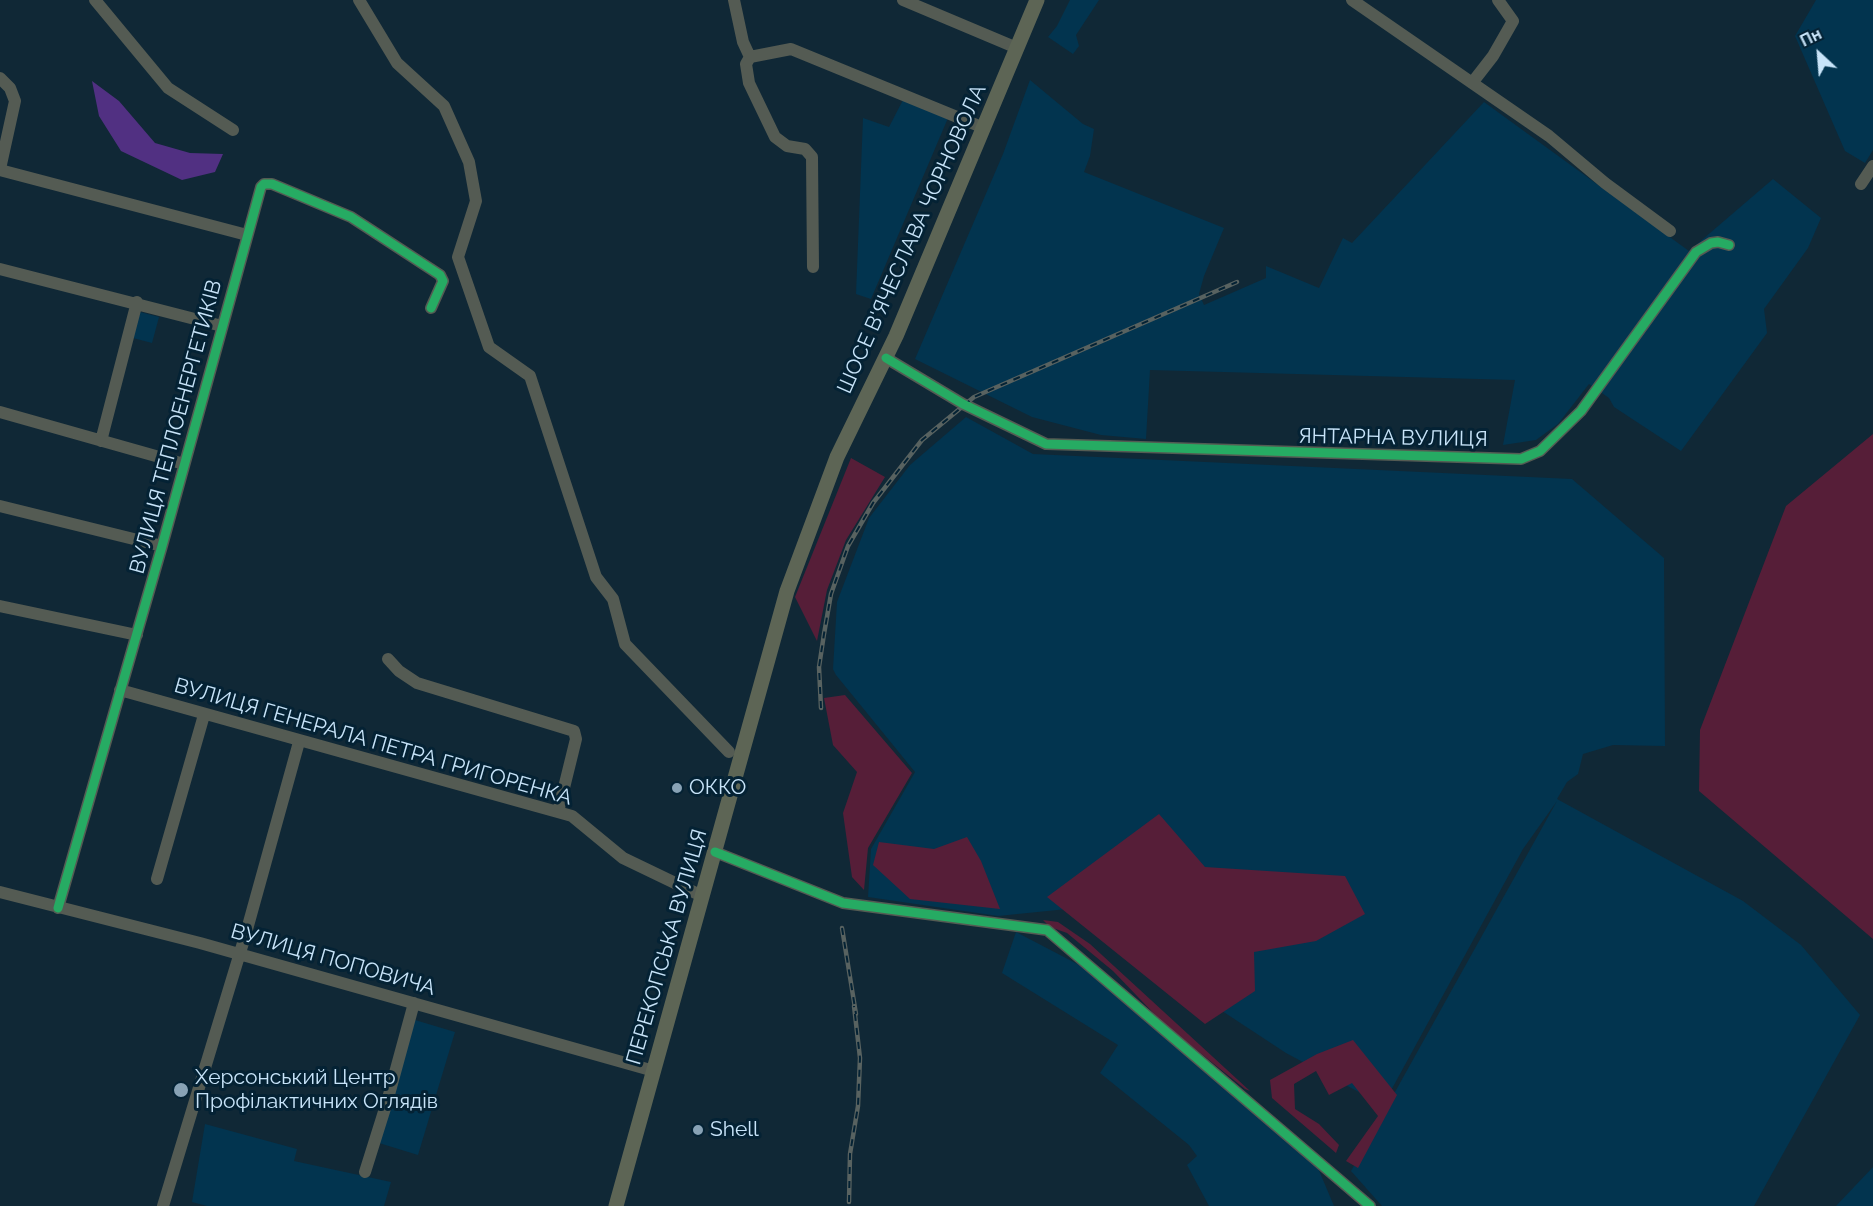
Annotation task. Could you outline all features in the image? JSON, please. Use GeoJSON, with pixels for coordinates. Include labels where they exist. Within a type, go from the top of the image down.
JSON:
{"type":"FeatureCollection","features":[{"type":"Feature","properties":{"kind":"main road","name":"ШОСЕ В'ЯЧЕСЛАВА ЧОРНОВОЛА"},"geometry":{"type":"LineString","coordinates":[[824,494],[841,450],[886,358],[1037,0]]}},
{"type":"Feature","properties":{"kind":"main road","name":"ПЕРЕКОПСЬКА ВУЛИЦЯ"},"geometry":{"type":"LineString","coordinates":[[616,1206],[787,591],[824,494]]}},
{"type":"Feature","properties":{"kind":"street"},"geometry":{"type":"LineString","coordinates":[[95,0],[168,88],[233,130]]}},
{"type":"Feature","properties":{"kind":"street"},"geometry":{"type":"LineString","coordinates":[[359,0],[397,63],[444,106],[469,162],[476,201],[458,258],[489,347],[530,376],[596,577],[614,599],[625,644],[729,752]]}},
{"type":"Feature","properties":{"kind":"street"},"geometry":{"type":"LineString","coordinates":[[734,0],[743,42],[750,57]]}},
{"type":"Feature","properties":{"kind":"street"},"geometry":{"type":"LineString","coordinates":[[903,0],[1017,48]]}},
{"type":"Feature","properties":{"kind":"street"},"geometry":{"type":"LineString","coordinates":[[1352,0],[1549,136],[1605,183],[1670,231]]}},
{"type":"Feature","properties":{"kind":"street"},"geometry":{"type":"LineString","coordinates":[[1472,83],[1493,56],[1513,21],[1498,0]]}},
{"type":"Feature","properties":{"kind":"street"},"geometry":{"type":"LineString","coordinates":[[813,267],[812,157],[805,149],[787,146],[775,137],[749,83],[746,64],[750,57],[791,49],[984,128]]}},
{"type":"Feature","properties":{"kind":"street"},"geometry":{"type":"LineString","coordinates":[[0,78],[10,87],[15,101],[0,170],[247,235]]}},
{"type":"Feature","properties":{"kind":"street"},"geometry":{"type":"LineString","coordinates":[[1861,184],[1873,166]]}},
{"type":"Feature","properties":{"kind":"street","name":"ВУЛИЦЯ ТЕПЛОЕНЕРГЕТИКІВ"},"geometry":{"type":"LineString","coordinates":[[58,908],[162,546],[258,191],[264,184],[272,184],[306,197],[376,231],[441,274],[443,281],[431,308]]}},
{"type":"Feature","properties":{"kind":"street","name":"ЯНТАРНА ВУЛИЦЯ"},"geometry":{"type":"LineString","coordinates":[[886,358],[963,404],[1046,444],[1521,459],[1540,451],[1581,411],[1695,252],[1711,243],[1729,245]]}},
{"type":"Feature","properties":{"kind":"street"},"geometry":{"type":"LineString","coordinates":[[0,269],[137,302],[222,326]]}},
{"type":"Feature","properties":{"kind":"street"},"geometry":{"type":"LineString","coordinates":[[101,441],[137,302]]}},
{"type":"Feature","properties":{"kind":"street"},"geometry":{"type":"LineString","coordinates":[[0,412],[184,464]]}},
{"type":"Feature","properties":{"kind":"street"},"geometry":{"type":"LineString","coordinates":[[0,506],[162,546]]}},
{"type":"Feature","properties":{"kind":"street"},"geometry":{"type":"LineString","coordinates":[[0,606],[137,635]]}},
{"type":"Feature","properties":{"kind":"street"},"geometry":{"type":"LineString","coordinates":[[388,659],[399,671],[417,683],[574,731],[576,739],[558,812]]}},
{"type":"Feature","properties":{"kind":"street","name":"ВУЛИЦЯ ГЕНЕРАЛА ПЕТРА ГРИГОРЕНКА"},"geometry":{"type":"LineString","coordinates":[[120,690],[576,818],[623,858],[702,896]]}},
{"type":"Feature","properties":{"kind":"street"},"geometry":{"type":"LineString","coordinates":[[157,879],[204,715]]}},
{"type":"Feature","properties":{"kind":"street"},"geometry":{"type":"LineString","coordinates":[[163,1206],[299,742]]}},
{"type":"Feature","properties":{"kind":"street"},"geometry":{"type":"LineString","coordinates":[[715,852],[843,903],[1047,930],[1370,1206]]}},
{"type":"Feature","properties":{"kind":"street","name":"ВУЛИЦЯ ПОПОВИЧА"},"geometry":{"type":"LineString","coordinates":[[0,892],[238,954],[654,1071]]}},
{"type":"Feature","properties":{"kind":"street"},"geometry":{"type":"LineString","coordinates":[[365,1172],[414,1003]]}},
{"type":"Feature","properties":{"kind":"shaded area"},"geometry":{"type":"Polygon","coordinates":[[[1070,0],[1099,0],[1076,35],[1079,46],[1073,54],[1048,37],[1057,26],[1070,0]]]}},
{"type":"Feature","properties":{"kind":"shaded area"},"geometry":{"type":"Polygon","coordinates":[[[1816,0],[1873,0],[1873,150],[1865,163],[1845,151],[1795,36],[1816,0]]]}},
{"type":"Feature","properties":{"kind":"shaded area"},"geometry":{"type":"Polygon","coordinates":[[[1030,80],[1083,124],[1094,129],[1090,156],[1084,172],[1224,228],[1199,294],[1204,305],[1266,278],[1266,266],[1319,288],[1343,238],[1352,243],[1484,102],[1689,251],[1773,179],[1821,218],[1808,248],[1764,309],[1767,333],[1681,451],[1614,407],[1609,398],[1589,384],[1558,424],[1536,440],[1503,445],[1515,380],[1150,370],[1146,439],[1101,435],[1032,417],[915,359],[1003,154],[1030,80]]]}},
{"type":"Feature","properties":{"kind":"shaded area"},"geometry":{"type":"Polygon","coordinates":[[[92,81],[119,101],[155,143],[190,153],[223,154],[215,172],[182,180],[121,151],[99,116],[92,81]]]}},
{"type":"Feature","properties":{"kind":"shaded area"},"geometry":{"type":"Polygon","coordinates":[[[903,100],[948,118],[871,299],[856,294],[863,118],[889,127],[903,100]]]}},
{"type":"Feature","properties":{"kind":"shaded area"},"geometry":{"type":"Polygon","coordinates":[[[140,312],[159,317],[152,343],[133,338],[140,312]]]}},
{"type":"Feature","properties":{"kind":"shaded area"},"geometry":{"type":"Polygon","coordinates":[[[966,417],[1033,454],[1572,479],[1664,558],[1665,746],[1613,745],[1583,754],[1578,774],[1567,782],[1557,799],[1743,901],[1801,945],[1860,1015],[1754,1206],[1382,1206],[1351,1171],[1557,801],[1523,849],[1383,1105],[1286,1053],[1067,909],[998,916],[868,897],[871,849],[915,772],[833,669],[837,602],[869,518],[910,465],[966,417]]]}},
{"type":"Feature","properties":{"kind":"shaded area"},"geometry":{"type":"Polygon","coordinates":[[[1873,434],[1873,939],[1699,791],[1700,730],[1786,506],[1873,434]]]}},
{"type":"Feature","properties":{"kind":"shaded area"},"geometry":{"type":"Polygon","coordinates":[[[851,458],[885,477],[846,540],[827,590],[817,641],[795,597],[851,458]]]}},
{"type":"Feature","properties":{"kind":"shaded area"},"geometry":{"type":"Polygon","coordinates":[[[845,695],[912,773],[868,848],[864,890],[852,877],[843,813],[857,772],[833,745],[824,698],[845,695]]]}},
{"type":"Feature","properties":{"kind":"shaded area"},"geometry":{"type":"Polygon","coordinates":[[[1159,814],[1205,867],[1345,876],[1365,914],[1316,941],[1254,952],[1255,991],[1205,1024],[1047,897],[1159,814]]]}},
{"type":"Feature","properties":{"kind":"shaded area"},"geometry":{"type":"Polygon","coordinates":[[[967,837],[981,861],[1000,909],[910,899],[873,865],[879,842],[934,849],[967,837]]]}},
{"type":"Feature","properties":{"kind":"shaded area"},"geometry":{"type":"Polygon","coordinates":[[[1043,920],[1058,922],[1090,944],[1250,1091],[1163,1023],[1113,971],[1067,933],[1050,927],[1043,920]]]}},
{"type":"Feature","properties":{"kind":"shaded area"},"geometry":{"type":"Polygon","coordinates":[[[1016,932],[1085,968],[1318,1168],[1334,1206],[1209,1206],[1187,1165],[1197,1156],[1189,1145],[1100,1073],[1118,1045],[1002,973],[1016,932]]]}},
{"type":"Feature","properties":{"kind":"shaded area"},"geometry":{"type":"Polygon","coordinates":[[[415,1020],[455,1032],[418,1155],[379,1143],[415,1020]]]}},
{"type":"Feature","properties":{"kind":"shaded area"},"geometry":{"type":"Polygon","coordinates":[[[1353,1040],[1397,1095],[1358,1168],[1346,1161],[1378,1116],[1352,1083],[1329,1095],[1316,1071],[1294,1084],[1295,1109],[1319,1124],[1339,1145],[1336,1153],[1272,1098],[1270,1080],[1317,1054],[1353,1040]]]}},
{"type":"Feature","properties":{"kind":"shaded area"},"geometry":{"type":"Polygon","coordinates":[[[205,1124],[297,1149],[294,1161],[391,1182],[384,1206],[207,1206],[192,1202],[205,1124]]]}},
{"type":"Feature","properties":{"kind":"shaded area"},"geometry":{"type":"Polygon","coordinates":[[[1873,1167],[1873,1206],[1836,1206],[1873,1167]]]}},
{"type":"Feature","properties":{"kind":"railway"},"geometry":{"type":"LineString","coordinates":[[821,708],[819,667],[824,634],[831,594],[848,546],[873,503],[922,440],[974,397],[1237,282]]}},
{"type":"Feature","properties":{"kind":"railway"},"geometry":{"type":"LineString","coordinates":[[842,928],[856,1014]]}},
{"type":"Feature","properties":{"kind":"railway"},"geometry":{"type":"LineString","coordinates":[[849,1202],[850,1154],[858,1106],[860,1058],[854,1006]]}},
{"type":"Feature","properties":{"kind":"cycle path"},"geometry":{"type":"LineString","coordinates":[[58,908],[162,546],[261,187],[264,184],[272,184],[351,217],[440,275],[443,281],[431,308]]}},
{"type":"Feature","properties":{"kind":"cycle path"},"geometry":{"type":"LineString","coordinates":[[886,358],[963,404],[1046,444],[1521,459],[1540,451],[1581,411],[1696,252],[1711,243],[1729,245]]}},
{"type":"Feature","properties":{"kind":"cycle path"},"geometry":{"type":"LineString","coordinates":[[715,852],[843,903],[1047,930],[1370,1206]]}},
{"type":"Feature","properties":{"kind":"place","name":"ОККО"},"geometry":{"type":"Point","coordinates":[677,788]}},
{"type":"Feature","properties":{"kind":"place","name":"Херсонський Центр Профілактичних Оглядів"},"geometry":{"type":"Point","coordinates":[181,1090]}},
{"type":"Feature","properties":{"kind":"place","name":"Shell"},"geometry":{"type":"Point","coordinates":[698,1130]}}]}
